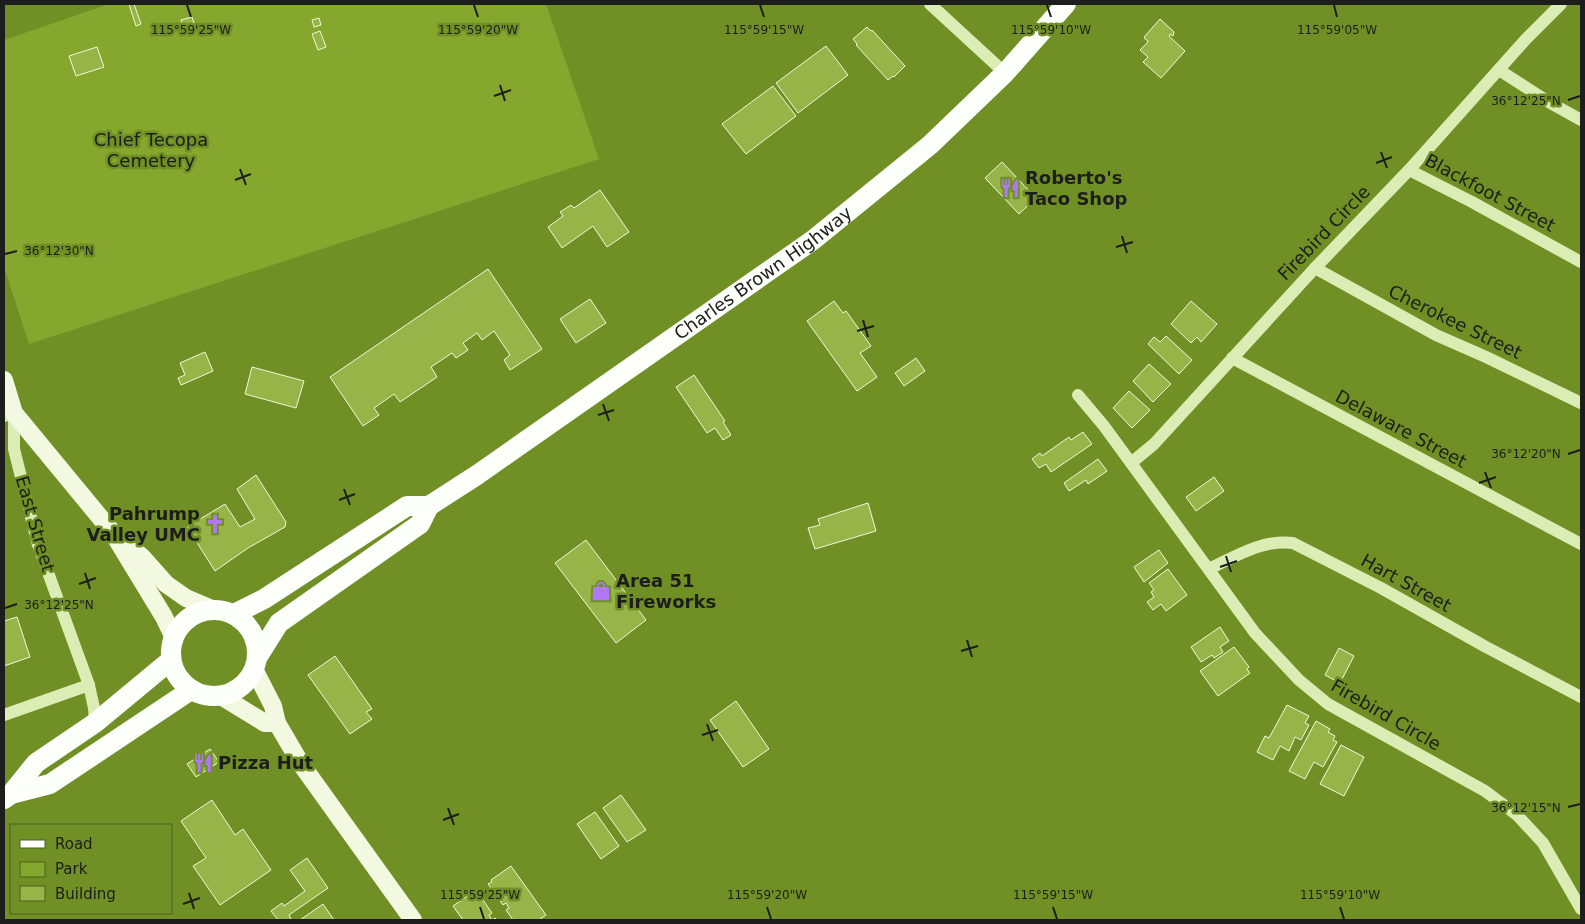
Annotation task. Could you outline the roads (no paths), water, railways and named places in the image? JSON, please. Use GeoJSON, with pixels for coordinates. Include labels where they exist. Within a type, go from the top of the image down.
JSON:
{"type":"FeatureCollection","features":[{"type":"Feature","properties":{"kind":"main road","name":"Charles Brown Highway"},"geometry":{"type":"LineString","coordinates":[[256,663],[279,622],[420,524],[429,506],[477,475],[813,240],[930,145],[1005,73],[1066,4]]}},
{"type":"Feature","properties":{"kind":"main road","name":"Charles Brown Highway"},"geometry":{"type":"LineString","coordinates":[[234,614],[264,599],[408,506],[429,506]]}},
{"type":"Feature","properties":{"kind":"main road"},"geometry":{"type":"LineString","coordinates":[[212,609],[224,610],[234,614],[245,622],[257,644],[256,663],[246,682],[235,691],[221,696],[200,694],[191,690],[174,672],[170,648],[174,636],[189,617],[200,612],[212,609]]}},
{"type":"Feature","properties":{"kind":"main road"},"geometry":{"type":"LineString","coordinates":[[8,796],[36,763],[95,723],[171,660]]}},
{"type":"Feature","properties":{"kind":"main road"},"geometry":{"type":"LineString","coordinates":[[8,796],[50,784],[191,690]]}},
{"type":"Feature","properties":{"kind":"street"},"geometry":{"type":"LineString","coordinates":[[930,4],[1005,73]]}},
{"type":"Feature","properties":{"kind":"street","name":"Firebird Circle"},"geometry":{"type":"LineString","coordinates":[[1131,463],[1154,444],[1315,268],[1409,170],[1526,39],[1561,4]]}},
{"type":"Feature","properties":{"kind":"street"},"geometry":{"type":"LineString","coordinates":[[1499,70],[1546,101],[1581,120]]}},
{"type":"Feature","properties":{"kind":"street","name":"Blackfoot Street"},"geometry":{"type":"LineString","coordinates":[[1409,170],[1581,262]]}},
{"type":"Feature","properties":{"kind":"street","name":"Cherokee Street"},"geometry":{"type":"LineString","coordinates":[[1315,268],[1436,335],[1581,403]]}},
{"type":"Feature","properties":{"kind":"street","name":"Delaware Street"},"geometry":{"type":"LineString","coordinates":[[1232,358],[1581,544]]}},
{"type":"Feature","properties":{"kind":"street","name":"East Street"},"geometry":{"type":"LineString","coordinates":[[4,380],[14,449],[38,545],[89,685],[95,723]]}},
{"type":"Feature","properties":{"kind":"street","name":"Firebird Circle"},"geometry":{"type":"LineString","coordinates":[[1078,395],[1104,426],[1255,633],[1299,680],[1328,704],[1486,791],[1517,815],[1543,843],[1580,903]]}},
{"type":"Feature","properties":{"kind":"street"},"geometry":{"type":"LineString","coordinates":[[9,414],[113,533],[142,557],[166,584],[186,598],[212,609]]}},
{"type":"Feature","properties":{"kind":"street"},"geometry":{"type":"LineString","coordinates":[[113,533],[174,636]]}},
{"type":"Feature","properties":{"kind":"street","name":"Hart Street"},"geometry":{"type":"LineString","coordinates":[[1209,569],[1256,547],[1280,541],[1293,543],[1381,588],[1486,647],[1581,697]]}},
{"type":"Feature","properties":{"kind":"street"},"geometry":{"type":"LineString","coordinates":[[256,663],[273,706],[277,723],[301,764],[413,920]]}},
{"type":"Feature","properties":{"kind":"street"},"geometry":{"type":"LineString","coordinates":[[4,715],[89,685]]}},
{"type":"Feature","properties":{"kind":"street"},"geometry":{"type":"LineString","coordinates":[[221,696],[265,723],[277,723]]}},
{"type":"Feature","properties":{"kind":"place","name":"Roberto's Taco Shop"},"geometry":{"type":"Point","coordinates":[1010,188]}},
{"type":"Feature","properties":{"kind":"place","name":"Pahrump Valley UMC"},"geometry":{"type":"Point","coordinates":[215,524]}},
{"type":"Feature","properties":{"kind":"place","name":"Area 51 Fireworks"},"geometry":{"type":"Point","coordinates":[601,591]}},
{"type":"Feature","properties":{"kind":"place","name":"Pizza Hut"},"geometry":{"type":"Point","coordinates":[203,763]}},
{"type":"Feature","properties":{"kind":"park label","name":"Chief Tecopa Cemetery"},"geometry":{"type":"Point","coordinates":[151,150]}}]}
